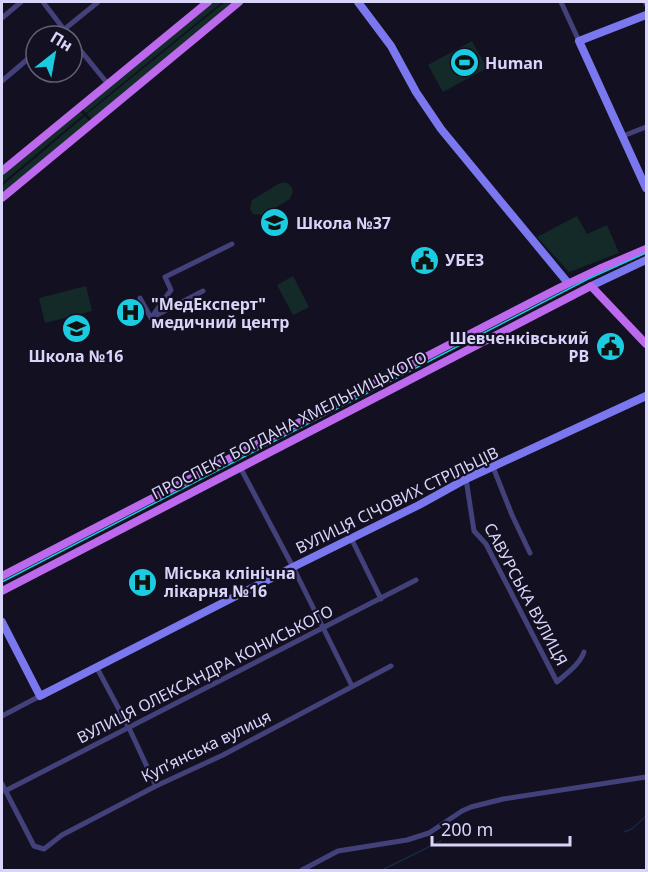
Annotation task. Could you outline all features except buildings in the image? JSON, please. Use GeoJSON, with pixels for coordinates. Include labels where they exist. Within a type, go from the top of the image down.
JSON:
{"type":"FeatureCollection","features":[{"type":"Feature","properties":{"kind":"main road"},"geometry":{"type":"LineString","coordinates":[[2,171],[208,2]]}},
{"type":"Feature","properties":{"kind":"main road"},"geometry":{"type":"LineString","coordinates":[[2,198],[239,2]]}},
{"type":"Feature","properties":{"kind":"main road","name":"ПРОСПЕКТ БОГДАНА ХМЕЛЬНИЦЬКОГО"},"geometry":{"type":"LineString","coordinates":[[2,576],[568,284],[646,249]]}},
{"type":"Feature","properties":{"kind":"main road"},"geometry":{"type":"LineString","coordinates":[[568,284],[576,294]]}},
{"type":"Feature","properties":{"kind":"main road"},"geometry":{"type":"LineString","coordinates":[[591,286],[646,344]]}},
{"type":"Feature","properties":{"kind":"main road","name":"ПРОСПЕКТ БОГДАНА ХМЕЛЬНИЦЬКОГО"},"geometry":{"type":"LineString","coordinates":[[2,591],[591,286]]}},
{"type":"Feature","properties":{"kind":"main road"},"geometry":{"type":"LineString","coordinates":[[378,382],[384,393]]}},
{"type":"Feature","properties":{"kind":"main road"},"geometry":{"type":"LineString","coordinates":[[234,456],[240,467]]}},
{"type":"Feature","properties":{"kind":"street"},"geometry":{"type":"LineString","coordinates":[[2,18],[21,2]]}},
{"type":"Feature","properties":{"kind":"street"},"geometry":{"type":"LineString","coordinates":[[43,2],[60,24]]}},
{"type":"Feature","properties":{"kind":"street"},"geometry":{"type":"LineString","coordinates":[[71,24],[98,2]]}},
{"type":"Feature","properties":{"kind":"street"},"geometry":{"type":"LineString","coordinates":[[358,2],[391,46],[416,92],[441,129],[568,284]]}},
{"type":"Feature","properties":{"kind":"street"},"geometry":{"type":"LineString","coordinates":[[561,2],[646,188]]}},
{"type":"Feature","properties":{"kind":"street"},"geometry":{"type":"LineString","coordinates":[[579,41],[646,15]]}},
{"type":"Feature","properties":{"kind":"street"},"geometry":{"type":"LineString","coordinates":[[84,55],[108,84]]}},
{"type":"Feature","properties":{"kind":"street"},"geometry":{"type":"LineString","coordinates":[[2,81],[24,62]]}},
{"type":"Feature","properties":{"kind":"street"},"geometry":{"type":"LineString","coordinates":[[623,136],[646,128]]}},
{"type":"Feature","properties":{"kind":"street"},"geometry":{"type":"LineString","coordinates":[[151,318],[171,290],[165,277],[232,244]]}},
{"type":"Feature","properties":{"kind":"street"},"geometry":{"type":"LineString","coordinates":[[591,286],[646,260]]}},
{"type":"Feature","properties":{"kind":"street"},"geometry":{"type":"LineString","coordinates":[[151,318],[202,291]]}},
{"type":"Feature","properties":{"kind":"street"},"geometry":{"type":"LineString","coordinates":[[140,298],[151,318]]}},
{"type":"Feature","properties":{"kind":"street","name":"ВУЛИЦЯ СІЧОВИХ СТРІЛЬЦІВ"},"geometry":{"type":"LineString","coordinates":[[2,716],[466,479],[646,396]]}},
{"type":"Feature","properties":{"kind":"street"},"geometry":{"type":"LineString","coordinates":[[240,467],[352,686]]}},
{"type":"Feature","properties":{"kind":"street","name":"САВУРСЬКА ВУЛИЦЯ"},"geometry":{"type":"LineString","coordinates":[[493,467],[530,553]]}},
{"type":"Feature","properties":{"kind":"street","name":"САВУРСЬКА ВУЛИЦЯ"},"geometry":{"type":"LineString","coordinates":[[466,479],[474,531],[486,544],[557,682],[573,668],[584,652]]}},
{"type":"Feature","properties":{"kind":"street"},"geometry":{"type":"LineString","coordinates":[[351,538],[381,599]]}},
{"type":"Feature","properties":{"kind":"street","name":"ВУЛИЦЯ ОЛЕКСАНДРА КОНИСЬКОГО"},"geometry":{"type":"LineString","coordinates":[[5,791],[416,580]]}},
{"type":"Feature","properties":{"kind":"street"},"geometry":{"type":"LineString","coordinates":[[2,622],[40,696]]}},
{"type":"Feature","properties":{"kind":"street","name":"Купʼянська вулиця"},"geometry":{"type":"LineString","coordinates":[[5,791],[34,846],[44,849],[62,835],[156,786],[223,755],[391,666]]}},
{"type":"Feature","properties":{"kind":"street"},"geometry":{"type":"LineString","coordinates":[[97,668],[156,786]]}},
{"type":"Feature","properties":{"kind":"street"},"geometry":{"type":"LineString","coordinates":[[302,870],[338,851],[407,840],[429,833],[462,811],[503,799],[646,777]]}},
{"type":"Feature","properties":{"kind":"street"},"geometry":{"type":"LineString","coordinates":[[2,784],[5,791]]}},
{"type":"Feature","properties":{"kind":"green space"},"geometry":{"type":"Polygon","coordinates":[[[214,2],[222,2],[86,113],[82,109],[214,2]]]}},
{"type":"Feature","properties":{"kind":"green space"},"geometry":{"type":"Polygon","coordinates":[[[225,2],[234,2],[91,119],[87,114],[225,2]]]}},
{"type":"Feature","properties":{"kind":"green space","name":"Human"},"geometry":{"type":"Polygon","coordinates":[[[472,41],[487,68],[443,92],[428,65],[472,41]]]}},
{"type":"Feature","properties":{"kind":"green space"},"geometry":{"type":"Polygon","coordinates":[[[80,111],[83,115],[2,183],[2,176],[80,111]]]}},
{"type":"Feature","properties":{"kind":"green space"},"geometry":{"type":"Polygon","coordinates":[[[85,116],[89,121],[2,194],[2,186],[85,116]]]}},
{"type":"Feature","properties":{"kind":"green space"},"geometry":{"type":"Polygon","coordinates":[[[280,183],[290,185],[293,191],[290,199],[263,215],[253,214],[250,209],[252,200],[280,183]]]}},
{"type":"Feature","properties":{"kind":"green space"},"geometry":{"type":"Polygon","coordinates":[[[577,216],[587,234],[607,225],[619,253],[569,272],[537,237],[577,216]]]}},
{"type":"Feature","properties":{"kind":"green space"},"geometry":{"type":"Polygon","coordinates":[[[293,276],[309,307],[293,315],[277,285],[293,276]]]}},
{"type":"Feature","properties":{"kind":"green space"},"geometry":{"type":"Polygon","coordinates":[[[86,286],[92,311],[45,323],[39,298],[86,286]]]}},
{"type":"Feature","properties":{"kind":"waterway"},"geometry":{"type":"LineString","coordinates":[[624,832],[632,829],[646,816]]}},
{"type":"Feature","properties":{"kind":"waterway"},"geometry":{"type":"LineString","coordinates":[[382,870],[441,841]]}},
{"type":"Feature","properties":{"kind":"tram line"},"geometry":{"type":"LineString","coordinates":[[2,582],[588,279],[646,253]]}},
{"type":"Feature","properties":{"kind":"place","name":"Human"},"geometry":{"type":"Point","coordinates":[464,63]}},
{"type":"Feature","properties":{"kind":"place","name":"Школа №37"},"geometry":{"type":"Point","coordinates":[275,223]}},
{"type":"Feature","properties":{"kind":"place","name":"УБЕЗ"},"geometry":{"type":"Point","coordinates":[424,260]}},
{"type":"Feature","properties":{"kind":"place","name":"\"МедЕксперт\" медичний центр"},"geometry":{"type":"Point","coordinates":[130,313]}},
{"type":"Feature","properties":{"kind":"place","name":"Школа №16"},"geometry":{"type":"Point","coordinates":[76,328]}},
{"type":"Feature","properties":{"kind":"place","name":"Шевченківський РВ"},"geometry":{"type":"Point","coordinates":[610,347]}},
{"type":"Feature","properties":{"kind":"place","name":"Міська клінічна лікарня №16"},"geometry":{"type":"Point","coordinates":[143,582]}}]}
